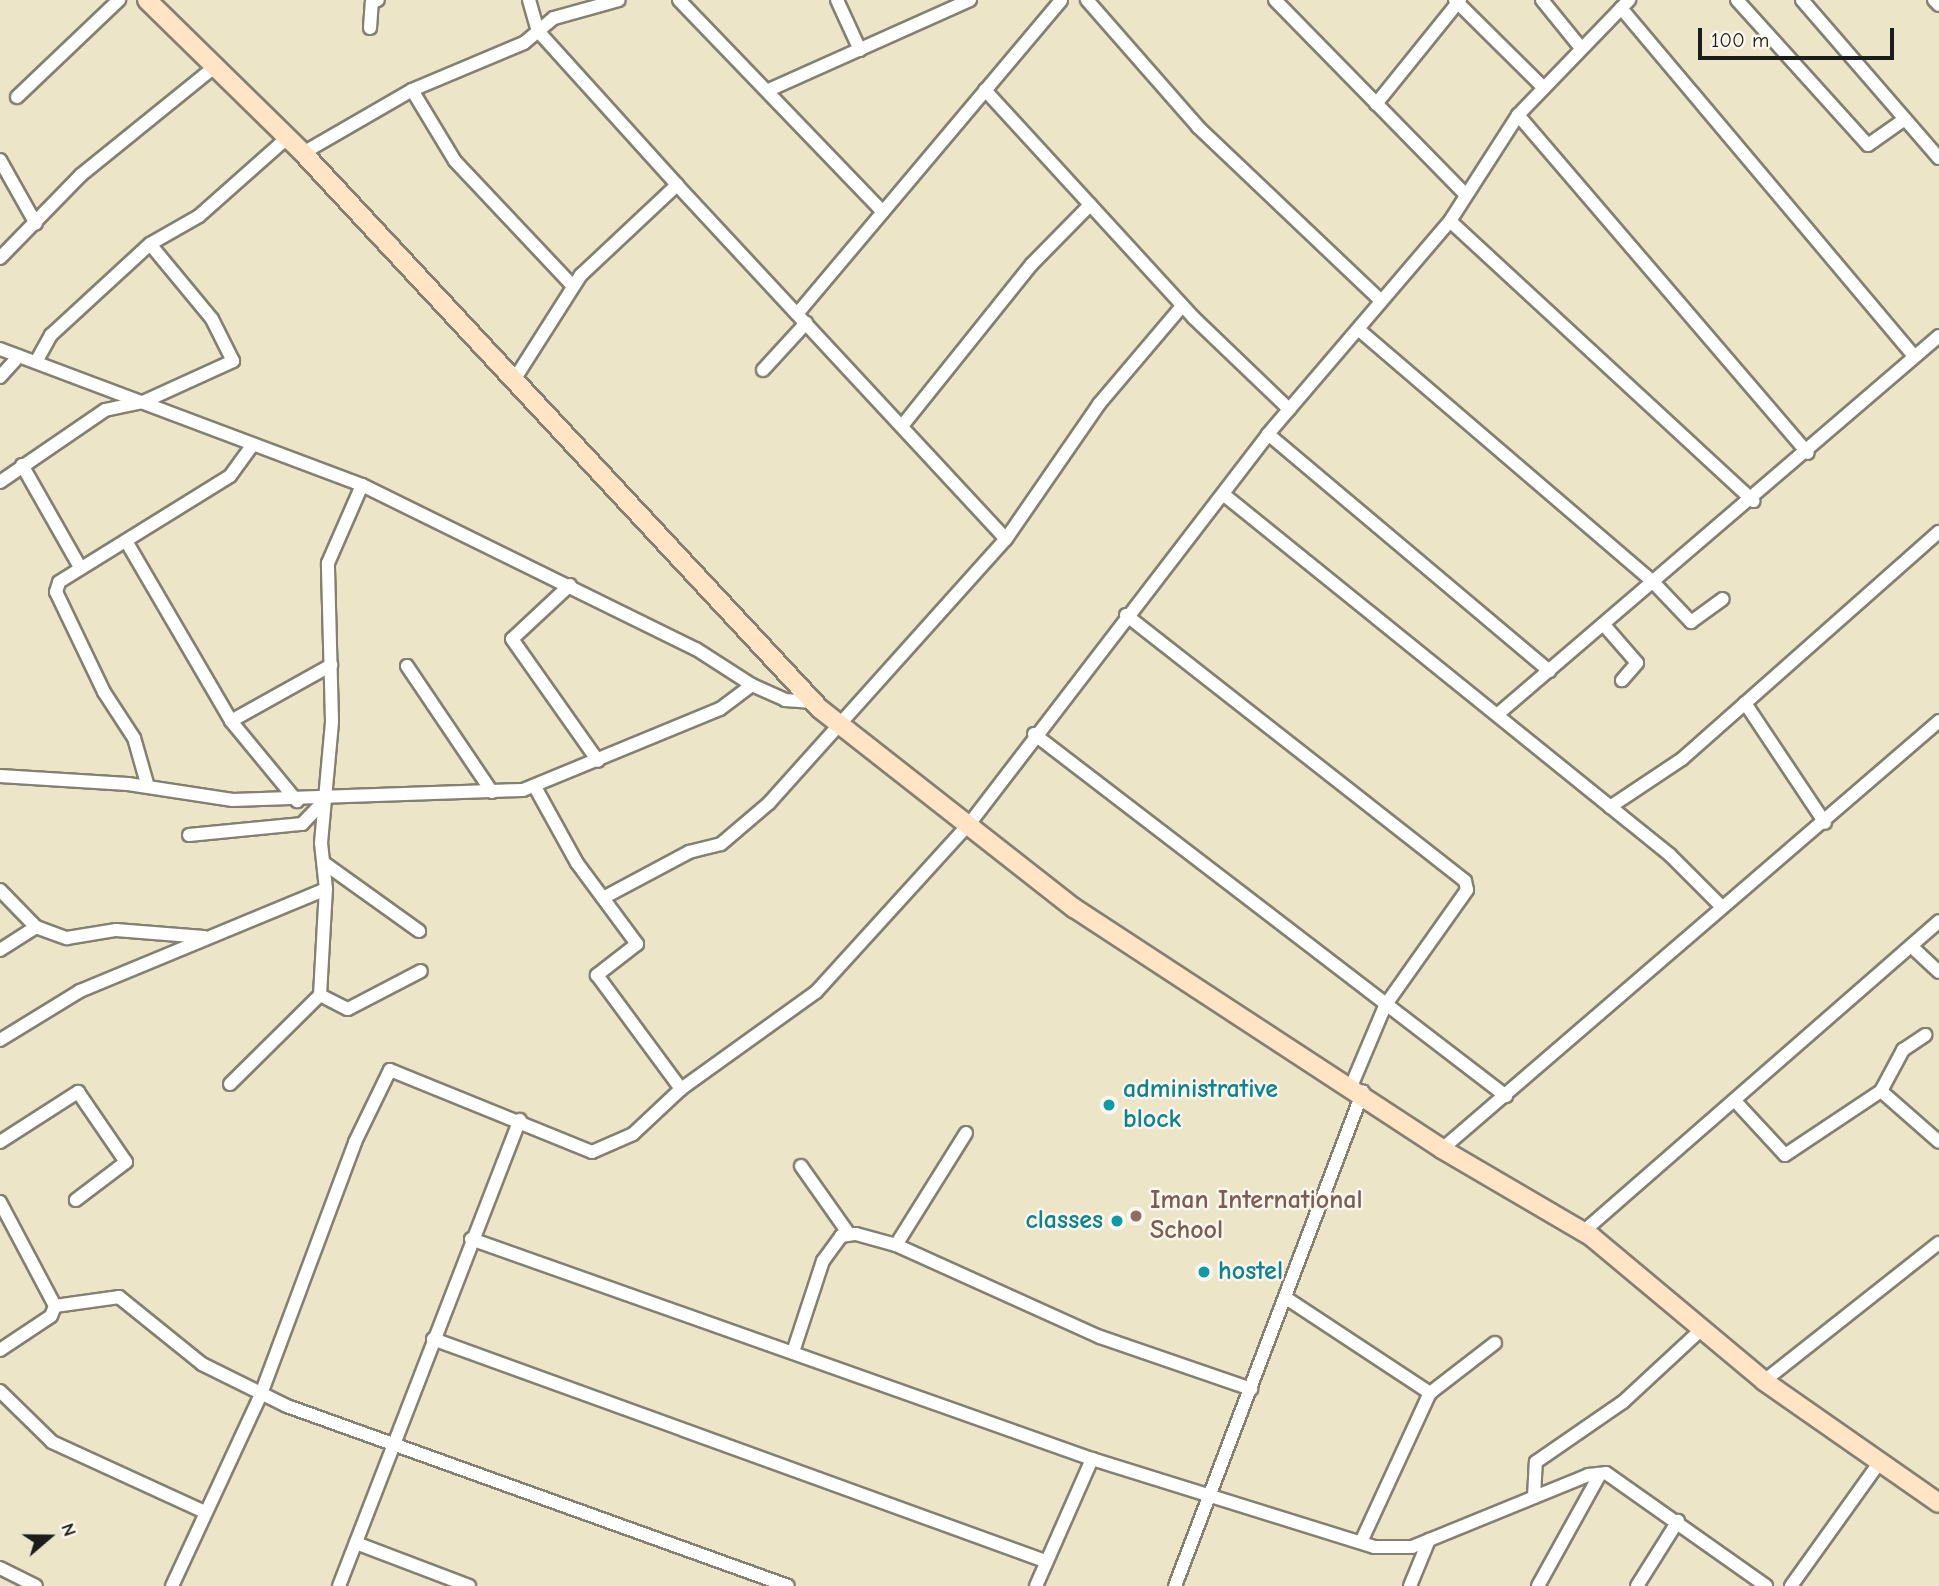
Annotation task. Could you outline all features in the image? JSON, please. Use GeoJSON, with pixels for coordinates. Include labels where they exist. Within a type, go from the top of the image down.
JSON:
{"type":"FeatureCollection","features":[{"type":"Feature","properties":{"kind":"street"},"geometry":{"type":"LineString","coordinates":[[17,97],[119,0]]}},
{"type":"Feature","properties":{"kind":"street"},"geometry":{"type":"LineString","coordinates":[[148,0],[217,65],[303,153],[814,702],[970,822],[1074,908],[1357,1088],[1443,1149],[1584,1231],[1763,1381],[1879,1464],[1939,1503]]}},
{"type":"Feature","properties":{"kind":"street"},"geometry":{"type":"LineString","coordinates":[[370,28],[372,2],[378,0]]}},
{"type":"Feature","properties":{"kind":"street"},"geometry":{"type":"LineString","coordinates":[[529,0],[538,31],[677,185],[1006,539]]}},
{"type":"Feature","properties":{"kind":"street"},"geometry":{"type":"LineString","coordinates":[[303,153],[412,90],[509,51],[554,18],[619,0]]}},
{"type":"Feature","properties":{"kind":"street"},"geometry":{"type":"LineString","coordinates":[[679,0],[771,89],[883,212]]}},
{"type":"Feature","properties":{"kind":"street"},"geometry":{"type":"LineString","coordinates":[[837,0],[860,50]]}},
{"type":"Feature","properties":{"kind":"street"},"geometry":{"type":"LineString","coordinates":[[771,89],[970,0]]}},
{"type":"Feature","properties":{"kind":"street"},"geometry":{"type":"LineString","coordinates":[[763,370],[883,212],[1061,0]]}},
{"type":"Feature","properties":{"kind":"street"},"geometry":{"type":"LineString","coordinates":[[1087,0],[1198,127],[1380,300]]}},
{"type":"Feature","properties":{"kind":"street"},"geometry":{"type":"LineString","coordinates":[[1275,0],[1466,195]]}},
{"type":"Feature","properties":{"kind":"street"},"geometry":{"type":"LineString","coordinates":[[1542,0],[1581,48]]}},
{"type":"Feature","properties":{"kind":"street"},"geometry":{"type":"LineString","coordinates":[[1737,0],[1868,145],[1905,119]]}},
{"type":"Feature","properties":{"kind":"street"},"geometry":{"type":"LineString","coordinates":[[1802,0],[1939,158]]}},
{"type":"Feature","properties":{"kind":"street"},"geometry":{"type":"LineString","coordinates":[[1934,0],[1939,5]]}},
{"type":"Feature","properties":{"kind":"street"},"geometry":{"type":"LineString","coordinates":[[1376,104],[1458,1],[1544,88]]}},
{"type":"Feature","properties":{"kind":"street"},"geometry":{"type":"LineString","coordinates":[[172,1586],[261,1394],[355,1142],[390,1070],[520,1120],[592,1152],[633,1134],[681,1089],[817,992],[970,822],[1034,734],[1268,434],[1450,221],[1518,115],[1625,4],[1914,356]]}},
{"type":"Feature","properties":{"kind":"street"},"geometry":{"type":"LineString","coordinates":[[0,258],[81,175],[217,65]]}},
{"type":"Feature","properties":{"kind":"street"},"geometry":{"type":"LineString","coordinates":[[412,90],[455,161],[573,286]]}},
{"type":"Feature","properties":{"kind":"street"},"geometry":{"type":"LineString","coordinates":[[985,90],[1182,306],[1289,409]]}},
{"type":"Feature","properties":{"kind":"street"},"geometry":{"type":"LineString","coordinates":[[1518,115],[1808,453]]}},
{"type":"Feature","properties":{"kind":"street"},"geometry":{"type":"LineString","coordinates":[[36,362],[51,335],[150,244],[199,216],[287,138]]}},
{"type":"Feature","properties":{"kind":"street"},"geometry":{"type":"LineString","coordinates":[[0,160],[36,224]]}},
{"type":"Feature","properties":{"kind":"street"},"geometry":{"type":"LineString","coordinates":[[514,380],[573,286],[677,185]]}},
{"type":"Feature","properties":{"kind":"street"},"geometry":{"type":"LineString","coordinates":[[902,426],[1032,264],[1090,205]]}},
{"type":"Feature","properties":{"kind":"street"},"geometry":{"type":"LineString","coordinates":[[1450,221],[1753,501]]}},
{"type":"Feature","properties":{"kind":"street"},"geometry":{"type":"LineString","coordinates":[[0,482],[105,410],[143,402],[233,361],[212,319],[150,244]]}},
{"type":"Feature","properties":{"kind":"street"},"geometry":{"type":"LineString","coordinates":[[603,898],[689,852],[721,844],[769,803],[1006,539],[1098,404],[1182,306]]}},
{"type":"Feature","properties":{"kind":"street"},"geometry":{"type":"LineString","coordinates":[[1358,329],[1654,583],[1691,622],[1723,599]]}},
{"type":"Feature","properties":{"kind":"street"},"geometry":{"type":"LineString","coordinates":[[1498,714],[1753,501],[1939,336]]}},
{"type":"Feature","properties":{"kind":"street"},"geometry":{"type":"LineString","coordinates":[[0,349],[362,485],[570,585],[752,685],[785,700],[814,702]]}},
{"type":"Feature","properties":{"kind":"street"},"geometry":{"type":"LineString","coordinates":[[0,377],[19,356]]}},
{"type":"Feature","properties":{"kind":"street"},"geometry":{"type":"LineString","coordinates":[[1268,434],[1549,671]]}},
{"type":"Feature","properties":{"kind":"street"},"geometry":{"type":"LineString","coordinates":[[148,787],[134,738],[104,692],[56,592],[59,582],[230,476],[253,444]]}},
{"type":"Feature","properties":{"kind":"street"},"geometry":{"type":"LineString","coordinates":[[22,466],[80,567]]}},
{"type":"Feature","properties":{"kind":"street"},"geometry":{"type":"LineString","coordinates":[[230,1084],[320,995],[326,888],[324,801],[331,665],[328,563],[362,485]]}},
{"type":"Feature","properties":{"kind":"street"},"geometry":{"type":"LineString","coordinates":[[1223,494],[1498,714],[1610,807],[1720,905]]}},
{"type":"Feature","properties":{"kind":"street"},"geometry":{"type":"LineString","coordinates":[[1610,807],[1682,759],[1939,532]]}},
{"type":"Feature","properties":{"kind":"street"},"geometry":{"type":"LineString","coordinates":[[126,541],[231,721],[297,801]]}},
{"type":"Feature","properties":{"kind":"street"},"geometry":{"type":"LineString","coordinates":[[570,585],[512,639],[598,761]]}},
{"type":"Feature","properties":{"kind":"street"},"geometry":{"type":"LineString","coordinates":[[1126,615],[1465,881],[1467,890],[1385,1006],[1286,1298],[1175,1586]]}},
{"type":"Feature","properties":{"kind":"street"},"geometry":{"type":"LineString","coordinates":[[1604,625],[1637,663],[1622,680]]}},
{"type":"Feature","properties":{"kind":"street"},"geometry":{"type":"LineString","coordinates":[[231,721],[331,665]]}},
{"type":"Feature","properties":{"kind":"street"},"geometry":{"type":"LineString","coordinates":[[407,666],[492,792]]}},
{"type":"Feature","properties":{"kind":"street"},"geometry":{"type":"LineString","coordinates":[[0,776],[148,787],[233,800],[324,801],[492,792],[535,787],[720,709],[752,685]]}},
{"type":"Feature","properties":{"kind":"street"},"geometry":{"type":"LineString","coordinates":[[1745,704],[1825,823]]}},
{"type":"Feature","properties":{"kind":"street"},"geometry":{"type":"LineString","coordinates":[[1443,1149],[1720,905],[1825,823],[1939,720]]}},
{"type":"Feature","properties":{"kind":"street"},"geometry":{"type":"LineString","coordinates":[[1034,734],[1385,1006],[1506,1096]]}},
{"type":"Feature","properties":{"kind":"street"},"geometry":{"type":"LineString","coordinates":[[535,787],[603,898],[636,944],[597,975],[681,1089]]}},
{"type":"Feature","properties":{"kind":"street"},"geometry":{"type":"LineString","coordinates":[[189,835],[303,824],[324,801]]}},
{"type":"Feature","properties":{"kind":"street"},"geometry":{"type":"LineString","coordinates":[[324,863],[419,931]]}},
{"type":"Feature","properties":{"kind":"street"},"geometry":{"type":"LineString","coordinates":[[0,1040],[80,991],[326,888]]}},
{"type":"Feature","properties":{"kind":"street"},"geometry":{"type":"LineString","coordinates":[[0,890],[36,927],[67,938],[116,930],[205,937]]}},
{"type":"Feature","properties":{"kind":"street"},"geometry":{"type":"LineString","coordinates":[[1584,1231],[1939,921]]}},
{"type":"Feature","properties":{"kind":"street"},"geometry":{"type":"LineString","coordinates":[[0,950],[36,927]]}},
{"type":"Feature","properties":{"kind":"street"},"geometry":{"type":"LineString","coordinates":[[1910,946],[1939,972]]}},
{"type":"Feature","properties":{"kind":"street"},"geometry":{"type":"LineString","coordinates":[[320,995],[348,1009],[421,971]]}},
{"type":"Feature","properties":{"kind":"street"},"geometry":{"type":"LineString","coordinates":[[1736,1101],[1785,1155],[1881,1091],[1903,1050],[1925,1035]]}},
{"type":"Feature","properties":{"kind":"street"},"geometry":{"type":"LineString","coordinates":[[1881,1091],[1939,1142]]}},
{"type":"Feature","properties":{"kind":"street"},"geometry":{"type":"LineString","coordinates":[[0,1142],[78,1092],[126,1162],[76,1200]]}},
{"type":"Feature","properties":{"kind":"street"},"geometry":{"type":"LineString","coordinates":[[339,1586],[390,1442],[520,1120]]}},
{"type":"Feature","properties":{"kind":"street"},"geometry":{"type":"LineString","coordinates":[[896,1245],[966,1133]]}},
{"type":"Feature","properties":{"kind":"street"},"geometry":{"type":"LineString","coordinates":[[801,1166],[849,1234]]}},
{"type":"Feature","properties":{"kind":"street"},"geometry":{"type":"LineString","coordinates":[[0,1202],[55,1306],[51,1316],[0,1350]]}},
{"type":"Feature","properties":{"kind":"street"},"geometry":{"type":"LineString","coordinates":[[794,1349],[823,1261],[841,1236],[849,1234],[896,1245],[1100,1337],[1251,1389]]}},
{"type":"Feature","properties":{"kind":"street"},"geometry":{"type":"LineString","coordinates":[[471,1239],[794,1349],[1092,1459],[1361,1542],[1412,1547],[1534,1497],[1600,1474],[1634,1487],[1766,1586]]}},
{"type":"Feature","properties":{"kind":"street"},"geometry":{"type":"LineString","coordinates":[[1763,1381],[1939,1244]]}},
{"type":"Feature","properties":{"kind":"street"},"geometry":{"type":"LineString","coordinates":[[55,1306],[119,1297],[202,1364],[261,1394],[788,1586]]}},
{"type":"Feature","properties":{"kind":"street"},"geometry":{"type":"LineString","coordinates":[[1286,1298],[1430,1393]]}},
{"type":"Feature","properties":{"kind":"street"},"geometry":{"type":"LineString","coordinates":[[1534,1497],[1536,1462],[1623,1402],[1703,1328]]}},
{"type":"Feature","properties":{"kind":"street"},"geometry":{"type":"LineString","coordinates":[[433,1339],[1045,1561]]}},
{"type":"Feature","properties":{"kind":"street"},"geometry":{"type":"LineString","coordinates":[[1361,1542],[1430,1393],[1495,1343]]}},
{"type":"Feature","properties":{"kind":"street"},"geometry":{"type":"LineString","coordinates":[[0,1391],[52,1442],[205,1511]]}},
{"type":"Feature","properties":{"kind":"street"},"geometry":{"type":"LineString","coordinates":[[1036,1586],[1092,1459]]}},
{"type":"Feature","properties":{"kind":"street"},"geometry":{"type":"LineString","coordinates":[[1791,1586],[1879,1464]]}},
{"type":"Feature","properties":{"kind":"street"},"geometry":{"type":"LineString","coordinates":[[1538,1586],[1600,1474]]}},
{"type":"Feature","properties":{"kind":"street"},"geometry":{"type":"LineString","coordinates":[[1637,1586],[1678,1521]]}},
{"type":"Feature","properties":{"kind":"street"},"geometry":{"type":"LineString","coordinates":[[1410,1586],[1429,1540]]}},
{"type":"Feature","properties":{"kind":"street"},"geometry":{"type":"LineString","coordinates":[[356,1544],[469,1586]]}},
{"type":"Feature","properties":{"kind":"street"},"geometry":{"type":"LineString","coordinates":[[0,1568],[36,1586]]}},
{"type":"Feature","properties":{"kind":"place","name":"administrative block"},"geometry":{"type":"Point","coordinates":[1109,1105]}},
{"type":"Feature","properties":{"kind":"place","name":"Iman International School"},"geometry":{"type":"Point","coordinates":[1136,1216]}},
{"type":"Feature","properties":{"kind":"place","name":"classes"},"geometry":{"type":"Point","coordinates":[1117,1221]}},
{"type":"Feature","properties":{"kind":"place","name":"hostel"},"geometry":{"type":"Point","coordinates":[1204,1272]}}]}
